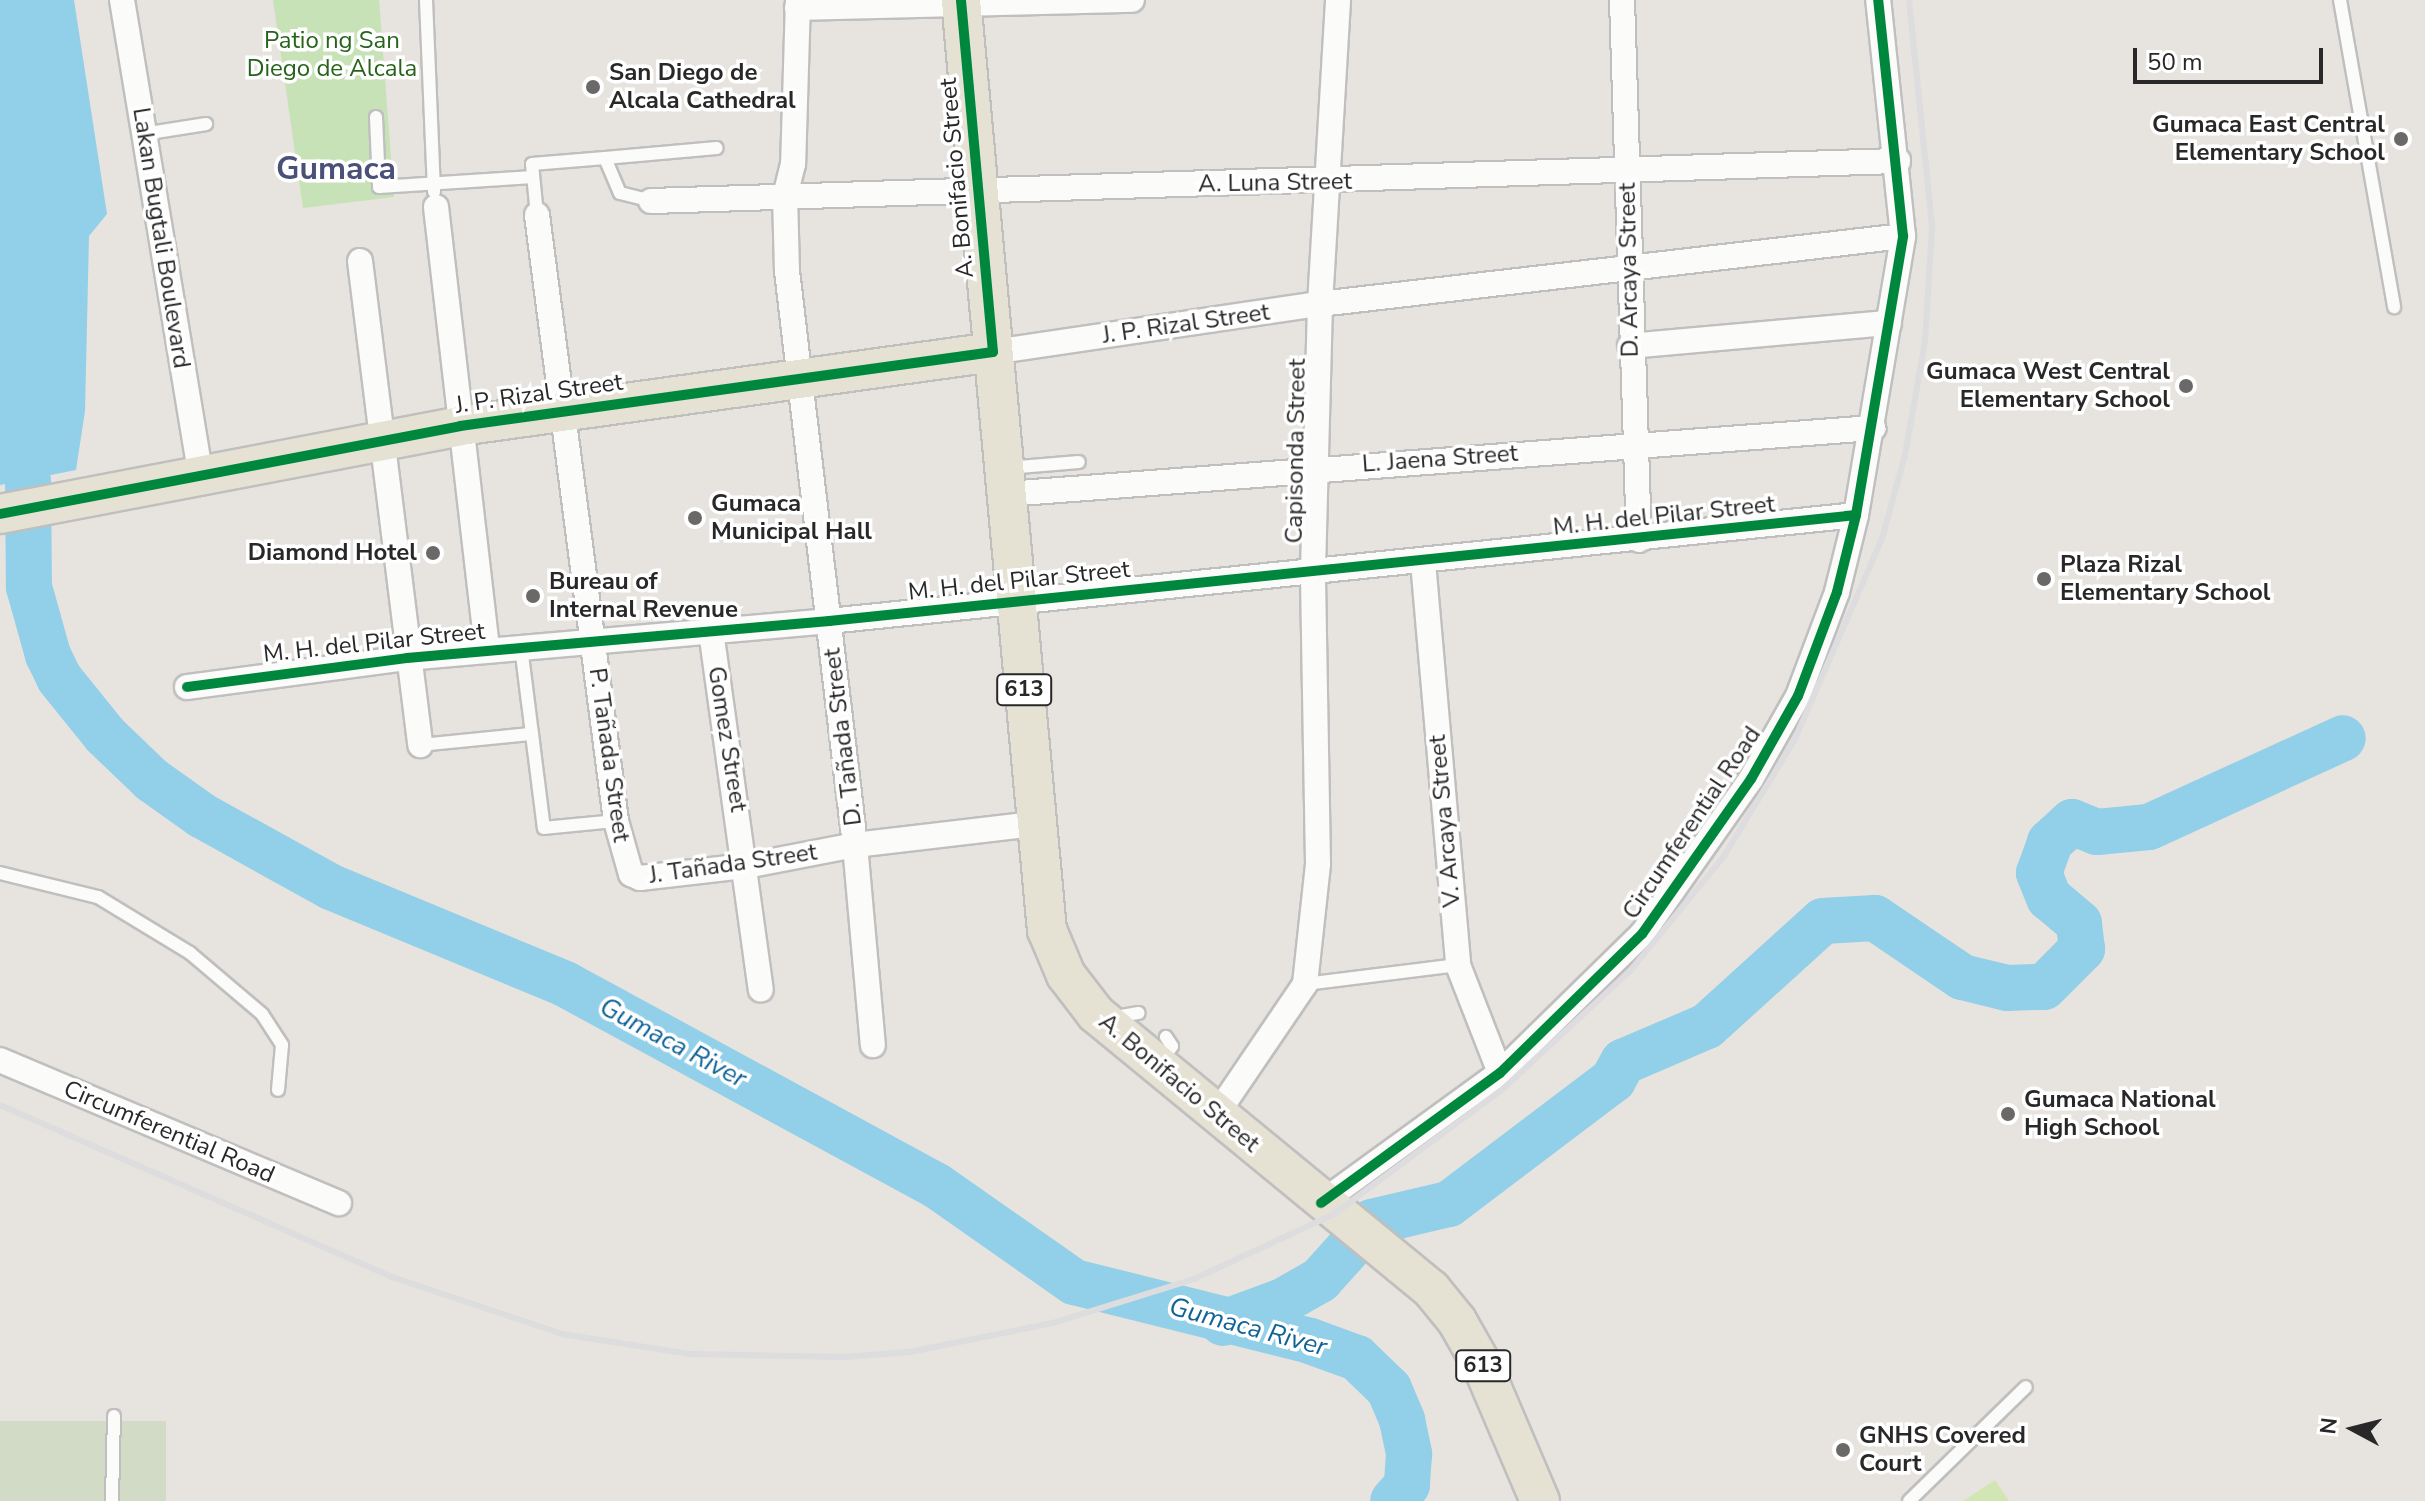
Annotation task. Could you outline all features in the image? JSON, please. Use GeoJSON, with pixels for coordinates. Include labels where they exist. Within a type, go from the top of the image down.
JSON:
{"type":"FeatureCollection","features":[{"type":"Feature","properties":{"kind":"main road","name":"A. Bonifacio Street"},"geometry":{"type":"LineString","coordinates":[[961,1],[1034,824],[1047,930],[1066,975],[1121,1016],[1162,1052],[1216,1115],[1431,1289],[1457,1321],[1482,1365],[1540,1501]]}},
{"type":"Feature","properties":{"kind":"main road","name":"J. P. Rizal Street"},"geometry":{"type":"LineString","coordinates":[[0,514],[460,426],[993,352]]}},
{"type":"Feature","properties":{"kind":"street","name":"Lakan Bugtali Boulevard"},"geometry":{"type":"LineString","coordinates":[[122,0],[201,476]]}},
{"type":"Feature","properties":{"kind":"street"},"geometry":{"type":"LineString","coordinates":[[798,4],[1132,0]]}},
{"type":"Feature","properties":{"kind":"street","name":"Capisonda Street"},"geometry":{"type":"LineString","coordinates":[[1216,1115],[1305,984],[1318,864],[1313,571],[1315,467],[1320,304],[1338,0]]}},
{"type":"Feature","properties":{"kind":"street","name":"D. Arcaya Street"},"geometry":{"type":"LineString","coordinates":[[1622,0],[1627,267],[1639,540]]}},
{"type":"Feature","properties":{"kind":"street","name":"Circumferential Road"},"geometry":{"type":"LineString","coordinates":[[1321,1203],[1500,1073],[1642,934],[1751,779],[1798,696],[1837,592],[1856,515],[1903,236],[1898,161],[1878,0]]}},
{"type":"Feature","properties":{"kind":"street","name":"D. Tañada Street"},"geometry":{"type":"LineString","coordinates":[[798,4],[793,164],[785,195],[800,379],[855,845],[873,1045]]}},
{"type":"Feature","properties":{"kind":"street","name":"A. Luna Street"},"geometry":{"type":"LineString","coordinates":[[651,201],[1329,182],[1627,168],[1898,161]]}},
{"type":"Feature","properties":{"kind":"street"},"geometry":{"type":"LineString","coordinates":[[435,196],[487,650]]}},
{"type":"Feature","properties":{"kind":"street","name":"P. Tañada Street"},"geometry":{"type":"LineString","coordinates":[[537,215],[616,821],[625,866]]}},
{"type":"Feature","properties":{"kind":"street","name":"J. P. Rizal Street"},"geometry":{"type":"LineString","coordinates":[[993,352],[1320,304],[1903,236]]}},
{"type":"Feature","properties":{"kind":"street"},"geometry":{"type":"LineString","coordinates":[[360,261],[420,745]]}},
{"type":"Feature","properties":{"kind":"street"},"geometry":{"type":"LineString","coordinates":[[1630,346],[1889,323]]}},
{"type":"Feature","properties":{"kind":"street","name":"L. Jaena Street"},"geometry":{"type":"LineString","coordinates":[[1005,481],[1315,467],[1873,428]]}},
{"type":"Feature","properties":{"kind":"street","name":"M. H. del Pilar Street"},"geometry":{"type":"LineString","coordinates":[[187,687],[407,658],[829,621],[1639,540],[1856,515]]}},
{"type":"Feature","properties":{"kind":"street","name":"V. Arcaya Street"},"geometry":{"type":"LineString","coordinates":[[1423,562],[1458,965],[1500,1073]]}},
{"type":"Feature","properties":{"kind":"street","name":"Gomez Street"},"geometry":{"type":"LineString","coordinates":[[711,631],[761,990]]}},
{"type":"Feature","properties":{"kind":"street","name":"J. Tañada Street"},"geometry":{"type":"LineString","coordinates":[[625,866],[640,878],[746,866],[855,845],[1034,824]]}},
{"type":"Feature","properties":{"kind":"street","name":"Circumferential Road"},"geometry":{"type":"LineString","coordinates":[[0,1060],[339,1203]]}},
{"type":"Feature","properties":{"kind":"lane"},"geometry":{"type":"LineString","coordinates":[[426,0],[435,196]]}},
{"type":"Feature","properties":{"kind":"lane"},"geometry":{"type":"LineString","coordinates":[[2340,0],[2394,307]]}},
{"type":"Feature","properties":{"kind":"lane"},"geometry":{"type":"LineString","coordinates":[[376,117],[379,187],[435,196],[533,177]]}},
{"type":"Feature","properties":{"kind":"lane"},"geometry":{"type":"LineString","coordinates":[[143,134],[206,124]]}},
{"type":"Feature","properties":{"kind":"lane"},"geometry":{"type":"LineString","coordinates":[[537,215],[532,164],[717,148]]}},
{"type":"Feature","properties":{"kind":"lane"},"geometry":{"type":"LineString","coordinates":[[605,158],[620,193],[651,201]]}},
{"type":"Feature","properties":{"kind":"lane"},"geometry":{"type":"LineString","coordinates":[[1005,481],[1079,462]]}},
{"type":"Feature","properties":{"kind":"lane"},"geometry":{"type":"LineString","coordinates":[[521,647],[544,828],[616,821]]}},
{"type":"Feature","properties":{"kind":"lane"},"geometry":{"type":"LineString","coordinates":[[420,745],[531,734]]}},
{"type":"Feature","properties":{"kind":"lane"},"geometry":{"type":"LineString","coordinates":[[0,873],[98,897],[190,953],[262,1014],[282,1045],[278,1090]]}},
{"type":"Feature","properties":{"kind":"lane"},"geometry":{"type":"LineString","coordinates":[[1305,984],[1458,965]]}},
{"type":"Feature","properties":{"kind":"lane"},"geometry":{"type":"LineString","coordinates":[[1909,1501],[2026,1387]]}},
{"type":"Feature","properties":{"kind":"lane"},"geometry":{"type":"LineString","coordinates":[[112,1501],[114,1416]]}},
{"type":"Feature","properties":{"kind":"green space","name":"Patio ng San Diego de Alcala"},"geometry":{"type":"Polygon","coordinates":[[[273,0],[379,0],[394,197],[303,208],[273,0]]]}},
{"type":"Feature","properties":{"kind":"green space"},"geometry":{"type":"Polygon","coordinates":[[[0,1421],[166,1421],[166,1501],[0,1501],[0,1421]]]}},
{"type":"Feature","properties":{"kind":"green space"},"geometry":{"type":"Polygon","coordinates":[[[1995,1480],[2009,1501],[1963,1501],[1995,1480]]]}},
{"type":"Feature","properties":{"kind":"water"},"geometry":{"type":"Polygon","coordinates":[[[0,0],[74,0],[107,214],[89,236],[85,411],[76,470],[0,485],[0,0]]]}},
{"type":"Feature","properties":{"kind":"waterway","name":"Gumaca River"},"geometry":{"type":"LineString","coordinates":[[28,480],[29,587],[48,655],[59,678],[105,735],[152,780],[201,815],[331,887],[565,984],[937,1186],[1074,1282],[1310,1341],[1357,1358],[1389,1389],[1402,1420],[1409,1454],[1407,1485],[1393,1501]]}},
{"type":"Feature","properties":{"kind":"waterway"},"geometry":{"type":"LineString","coordinates":[[1223,1323],[1283,1301],[1320,1280],[1372,1222],[1449,1204],[1613,1080],[1623,1062],[1707,1026],[1823,921],[1875,918],[1962,977],[2007,988],[2044,987],[2082,949],[2079,923],[2049,898],[2039,873],[2050,842],[2072,822],[2097,832],[2149,827],[2343,738]]}},
{"type":"Feature","properties":{"kind":"railway"},"geometry":{"type":"LineString","coordinates":[[0,1105],[392,1277],[562,1334],[690,1354],[844,1357],[910,1352],[1053,1323],[1194,1279],[1334,1214],[1504,1088],[1630,971],[1724,856],[1794,741],[1882,539],[1905,455],[1925,342],[1932,226],[1909,0]]}},
{"type":"Feature","properties":{"kind":"cycle path"},"geometry":{"type":"LineString","coordinates":[[0,514],[460,426],[993,352],[961,0]]}},
{"type":"Feature","properties":{"kind":"cycle path"},"geometry":{"type":"LineString","coordinates":[[1321,1203],[1500,1073],[1642,934],[1751,779],[1798,696],[1837,592],[1856,515],[1903,236],[1878,0]]}},
{"type":"Feature","properties":{"kind":"cycle path"},"geometry":{"type":"LineString","coordinates":[[187,687],[407,658],[829,621],[1856,515]]}},
{"type":"Feature","properties":{"kind":"place","name":"San Diego de Alcala Cathedral"},"geometry":{"type":"Point","coordinates":[593,87]}},
{"type":"Feature","properties":{"kind":"place","name":"Gumaca East Central Elementary School"},"geometry":{"type":"Point","coordinates":[2401,139]}},
{"type":"Feature","properties":{"kind":"place","name":"Gumaca West Central Elementary School"},"geometry":{"type":"Point","coordinates":[2186,386]}},
{"type":"Feature","properties":{"kind":"place","name":"Gumaca Municipal Hall"},"geometry":{"type":"Point","coordinates":[695,518]}},
{"type":"Feature","properties":{"kind":"place","name":"Diamond Hotel"},"geometry":{"type":"Point","coordinates":[433,553]}},
{"type":"Feature","properties":{"kind":"place","name":"Plaza Rizal Elementary School"},"geometry":{"type":"Point","coordinates":[2044,579]}},
{"type":"Feature","properties":{"kind":"place","name":"Bureau of Internal Revenue"},"geometry":{"type":"Point","coordinates":[533,596]}},
{"type":"Feature","properties":{"kind":"place","name":"Gumaca National High School"},"geometry":{"type":"Point","coordinates":[2008,1114]}},
{"type":"Feature","properties":{"kind":"place","name":"GNHS Covered Court"},"geometry":{"type":"Point","coordinates":[1843,1450]}},
{"type":"Feature","properties":{"kind":"district","name":"Gumaca"},"geometry":{"type":"Point","coordinates":[336,169]}}]}
